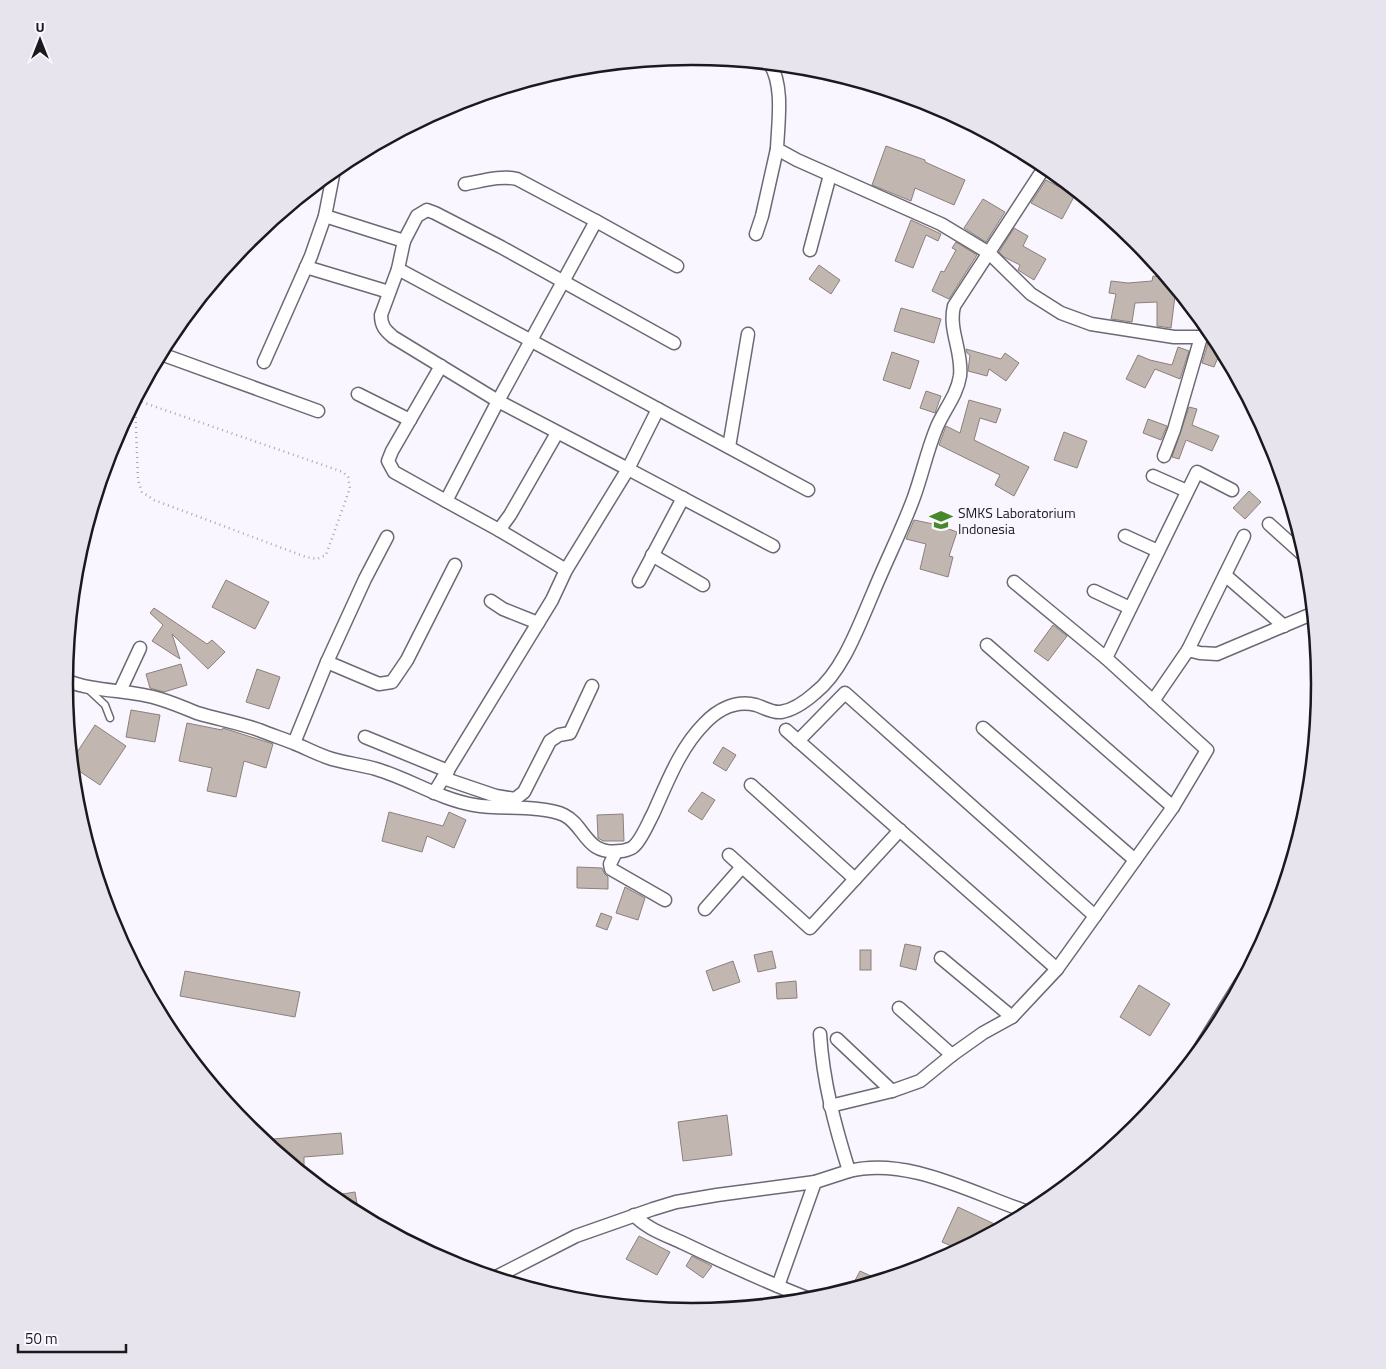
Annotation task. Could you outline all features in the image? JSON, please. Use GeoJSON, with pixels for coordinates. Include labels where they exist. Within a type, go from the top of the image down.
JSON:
{"type":"FeatureCollection","features":[{"type":"Feature","properties":{"kind":"street"},"geometry":{"type":"LineString","coordinates":[[756,234],[778,149],[778,91],[774,70]]}},
{"type":"Feature","properties":{"kind":"street"},"geometry":{"type":"LineString","coordinates":[[778,149],[830,176],[941,224],[989,253],[1031,294],[1061,313],[1091,324],[1124,330],[1174,337],[1204,334]]}},
{"type":"Feature","properties":{"kind":"street"},"geometry":{"type":"LineString","coordinates":[[73,683],[86,688],[120,691],[156,698],[252,728],[331,758],[375,768],[434,793],[473,805],[534,808],[558,812],[571,820],[592,845],[616,852],[633,847],[646,828],[682,753],[704,723],[723,708],[731,705],[744,704],[756,706],[772,712],[781,712],[791,708],[816,692],[828,681],[840,662],[857,630],[900,533],[915,495],[937,428],[955,394],[960,379],[958,347],[952,322],[953,308],[1041,172]]}},
{"type":"Feature","properties":{"kind":"street"},"geometry":{"type":"LineString","coordinates":[[810,250],[830,176]]}},
{"type":"Feature","properties":{"kind":"street"},"geometry":{"type":"LineString","coordinates":[[465,184],[510,177],[517,179],[677,266]]}},
{"type":"Feature","properties":{"kind":"street"},"geometry":{"type":"LineString","coordinates":[[264,362],[306,267],[325,216],[332,182]]}},
{"type":"Feature","properties":{"kind":"street"},"geometry":{"type":"LineString","coordinates":[[674,343],[445,217],[427,210],[417,216],[404,241],[398,269],[381,315],[381,323],[385,330],[393,337],[498,401],[773,546]]}},
{"type":"Feature","properties":{"kind":"street"},"geometry":{"type":"LineString","coordinates":[[325,216],[404,241]]}},
{"type":"Feature","properties":{"kind":"street"},"geometry":{"type":"LineString","coordinates":[[446,501],[596,221]]}},
{"type":"Feature","properties":{"kind":"street"},"geometry":{"type":"LineString","coordinates":[[306,267],[389,292]]}},
{"type":"Feature","properties":{"kind":"street"},"geometry":{"type":"LineString","coordinates":[[398,269],[808,490]]}},
{"type":"Feature","properties":{"kind":"street"},"geometry":{"type":"LineString","coordinates":[[729,447],[748,334]]}},
{"type":"Feature","properties":{"kind":"street"},"geometry":{"type":"LineString","coordinates":[[1164,456],[1205,336]]}},
{"type":"Feature","properties":{"kind":"street"},"geometry":{"type":"LineString","coordinates":[[168,356],[318,411]]}},
{"type":"Feature","properties":{"kind":"street"},"geometry":{"type":"LineString","coordinates":[[441,366],[388,461],[394,472],[499,530],[566,570]]}},
{"type":"Feature","properties":{"kind":"street"},"geometry":{"type":"LineString","coordinates":[[358,394],[410,420]]}},
{"type":"Feature","properties":{"kind":"street"},"geometry":{"type":"LineString","coordinates":[[434,793],[552,600],[566,570],[628,470],[658,409]]}},
{"type":"Feature","properties":{"kind":"street"},"geometry":{"type":"LineString","coordinates":[[499,530],[510,515],[557,433]]}},
{"type":"Feature","properties":{"kind":"street"},"geometry":{"type":"LineString","coordinates":[[1106,658],[1197,472],[1232,490]]}},
{"type":"Feature","properties":{"kind":"street"},"geometry":{"type":"LineString","coordinates":[[1153,476],[1187,491]]}},
{"type":"Feature","properties":{"kind":"street"},"geometry":{"type":"LineString","coordinates":[[639,581],[682,498]]}},
{"type":"Feature","properties":{"kind":"street"},"geometry":{"type":"LineString","coordinates":[[1268,524],[1297,550]]}},
{"type":"Feature","properties":{"kind":"street"},"geometry":{"type":"LineString","coordinates":[[1125,536],[1158,551]]}},
{"type":"Feature","properties":{"kind":"street"},"geometry":{"type":"LineString","coordinates":[[1153,700],[1188,650],[1244,536]]}},
{"type":"Feature","properties":{"kind":"street"},"geometry":{"type":"LineString","coordinates":[[294,743],[364,579],[387,537]]}},
{"type":"Feature","properties":{"kind":"street"},"geometry":{"type":"LineString","coordinates":[[652,555],[703,585]]}},
{"type":"Feature","properties":{"kind":"street"},"geometry":{"type":"LineString","coordinates":[[327,662],[379,684],[392,682],[407,660],[455,565]]}},
{"type":"Feature","properties":{"kind":"street"},"geometry":{"type":"LineString","coordinates":[[1225,575],[1284,626]]}},
{"type":"Feature","properties":{"kind":"street"},"geometry":{"type":"LineString","coordinates":[[830,1106],[892,1091],[920,1081],[952,1055],[1012,1016],[1057,969],[1096,916],[1173,806],[1207,750],[1106,658],[1014,582]]}},
{"type":"Feature","properties":{"kind":"street"},"geometry":{"type":"LineString","coordinates":[[1094,591],[1130,608]]}},
{"type":"Feature","properties":{"kind":"street"},"geometry":{"type":"LineString","coordinates":[[490,601],[503,609],[538,623]]}},
{"type":"Feature","properties":{"kind":"street"},"geometry":{"type":"LineString","coordinates":[[1188,650],[1217,654],[1308,616]]}},
{"type":"Feature","properties":{"kind":"street"},"geometry":{"type":"LineString","coordinates":[[988,645],[1173,806]]}},
{"type":"Feature","properties":{"kind":"street"},"geometry":{"type":"LineString","coordinates":[[120,691],[140,648]]}},
{"type":"Feature","properties":{"kind":"street"},"geometry":{"type":"LineString","coordinates":[[365,737],[496,796],[515,799],[524,792],[550,742],[559,735],[570,733],[592,686]]}},
{"type":"Feature","properties":{"kind":"street"},"geometry":{"type":"LineString","coordinates":[[798,741],[845,693],[1096,916]]}},
{"type":"Feature","properties":{"kind":"street"},"geometry":{"type":"LineString","coordinates":[[982,728],[1134,860]]}},
{"type":"Feature","properties":{"kind":"street"},"geometry":{"type":"LineString","coordinates":[[786,730],[1057,969]]}},
{"type":"Feature","properties":{"kind":"street"},"geometry":{"type":"LineString","coordinates":[[751,784],[855,878]]}},
{"type":"Feature","properties":{"kind":"street"},"geometry":{"type":"LineString","coordinates":[[729,855],[810,928],[900,830]]}},
{"type":"Feature","properties":{"kind":"street"},"geometry":{"type":"LineString","coordinates":[[616,852],[610,864],[611,869],[664,900]]}},
{"type":"Feature","properties":{"kind":"street"},"geometry":{"type":"LineString","coordinates":[[705,909],[742,867]]}},
{"type":"Feature","properties":{"kind":"street"},"geometry":{"type":"LineString","coordinates":[[941,958],[1012,1016]]}},
{"type":"Feature","properties":{"kind":"street"},"geometry":{"type":"LineString","coordinates":[[899,1008],[952,1055]]}},
{"type":"Feature","properties":{"kind":"street"},"geometry":{"type":"LineString","coordinates":[[820,1034],[823,1072],[830,1106],[849,1171]]}},
{"type":"Feature","properties":{"kind":"street"},"geometry":{"type":"LineString","coordinates":[[837,1039],[892,1091]]}},
{"type":"Feature","properties":{"kind":"street"},"geometry":{"type":"LineString","coordinates":[[503,1274],[576,1236],[676,1202],[815,1182],[849,1171],[873,1167],[904,1170],[945,1180],[1021,1210]]}},
{"type":"Feature","properties":{"kind":"street"},"geometry":{"type":"LineString","coordinates":[[778,1286],[815,1182]]}},
{"type":"Feature","properties":{"kind":"street"},"geometry":{"type":"LineString","coordinates":[[634,1215],[641,1223],[656,1231],[799,1295]]}},
{"type":"Feature","properties":{"kind":"lane"},"geometry":{"type":"LineString","coordinates":[[86,688],[95,694],[104,705],[110,718]]}},
{"type":"Feature","properties":{"kind":"path"},"geometry":{"type":"LineString","coordinates":[[136,413],[138,480],[142,492],[154,500],[306,557],[317,559],[326,555],[350,488],[348,477],[342,472],[141,403]]}},
{"type":"Feature","properties":{"kind":"building"},"geometry":{"type":"Polygon","coordinates":[[[886,146],[925,160],[925,162],[965,180],[954,205],[915,188],[911,201],[872,185],[886,146]]]}},
{"type":"Feature","properties":{"kind":"building"},"geometry":{"type":"Polygon","coordinates":[[[1046,180],[1074,197],[1062,219],[1031,203],[1046,180]]]}},
{"type":"Feature","properties":{"kind":"building"},"geometry":{"type":"Polygon","coordinates":[[[983,199],[1005,212],[986,242],[964,228],[983,199]]]}},
{"type":"Feature","properties":{"kind":"building"},"geometry":{"type":"Polygon","coordinates":[[[911,220],[941,234],[938,241],[926,235],[913,268],[895,261],[911,220]]]}},
{"type":"Feature","properties":{"kind":"building"},"geometry":{"type":"Polygon","coordinates":[[[1014,228],[1028,236],[1023,246],[1046,259],[1034,280],[1018,270],[1020,265],[1004,257],[999,252],[1014,228]]]}},
{"type":"Feature","properties":{"kind":"building"},"geometry":{"type":"Polygon","coordinates":[[[956,242],[977,255],[949,299],[932,291],[941,271],[944,272],[956,250],[952,248],[956,242]]]}},
{"type":"Feature","properties":{"kind":"building"},"geometry":{"type":"Polygon","coordinates":[[[819,265],[840,280],[831,294],[809,279],[819,265]]]}},
{"type":"Feature","properties":{"kind":"building"},"geometry":{"type":"Polygon","coordinates":[[[1153,276],[1160,277],[1175,296],[1171,328],[1157,326],[1157,302],[1135,303],[1132,322],[1111,319],[1116,294],[1109,293],[1111,281],[1128,283],[1152,281],[1153,276]]]}},
{"type":"Feature","properties":{"kind":"building"},"geometry":{"type":"Polygon","coordinates":[[[901,308],[941,319],[934,343],[894,331],[901,308]]]}},
{"type":"Feature","properties":{"kind":"building"},"geometry":{"type":"Polygon","coordinates":[[[1208,343],[1210,344],[1218,357],[1214,367],[1202,363],[1208,343]]]}},
{"type":"Feature","properties":{"kind":"building"},"geometry":{"type":"Polygon","coordinates":[[[1178,347],[1189,351],[1180,379],[1155,369],[1145,388],[1126,379],[1138,355],[1172,365],[1178,347]]]}},
{"type":"Feature","properties":{"kind":"building"},"geometry":{"type":"Polygon","coordinates":[[[966,349],[1001,359],[1005,353],[1019,363],[1006,381],[989,369],[987,376],[968,371],[970,355],[966,349]]]}},
{"type":"Feature","properties":{"kind":"building"},"geometry":{"type":"Polygon","coordinates":[[[892,352],[919,361],[910,389],[883,380],[892,352]]]}},
{"type":"Feature","properties":{"kind":"building"},"geometry":{"type":"Polygon","coordinates":[[[926,391],[941,396],[935,413],[920,408],[926,391]]]}},
{"type":"Feature","properties":{"kind":"building"},"geometry":{"type":"Polygon","coordinates":[[[969,400],[1001,409],[996,423],[980,418],[974,440],[1029,467],[1014,496],[995,485],[1000,475],[939,445],[946,426],[960,433],[969,400]]]}},
{"type":"Feature","properties":{"kind":"building"},"geometry":{"type":"Polygon","coordinates":[[[1189,407],[1197,409],[1192,425],[1219,436],[1212,451],[1186,440],[1179,459],[1172,457],[1189,407]]]}},
{"type":"Feature","properties":{"kind":"building"},"geometry":{"type":"Polygon","coordinates":[[[1148,419],[1167,426],[1161,440],[1143,433],[1148,419]]]}},
{"type":"Feature","properties":{"kind":"building"},"geometry":{"type":"Polygon","coordinates":[[[1064,432],[1087,441],[1077,468],[1054,460],[1064,432]]]}},
{"type":"Feature","properties":{"kind":"building"},"geometry":{"type":"Polygon","coordinates":[[[1249,491],[1261,502],[1245,519],[1233,508],[1249,491]]]}},
{"type":"Feature","properties":{"kind":"building"},"geometry":{"type":"Polygon","coordinates":[[[914,520],[938,525],[957,532],[949,556],[953,557],[948,577],[920,569],[926,544],[906,539],[914,520]]]}},
{"type":"Feature","properties":{"kind":"building"},"geometry":{"type":"Polygon","coordinates":[[[226,580],[269,602],[255,629],[212,607],[226,580]]]}},
{"type":"Feature","properties":{"kind":"building"},"geometry":{"type":"Polygon","coordinates":[[[154,608],[207,644],[212,640],[225,652],[208,669],[172,634],[180,659],[152,641],[163,625],[150,613],[154,608]]]}},
{"type":"Feature","properties":{"kind":"building"},"geometry":{"type":"Polygon","coordinates":[[[1053,625],[1067,636],[1048,661],[1034,651],[1053,625]]]}},
{"type":"Feature","properties":{"kind":"building"},"geometry":{"type":"Polygon","coordinates":[[[181,664],[187,685],[164,692],[150,688],[146,674],[181,664]]]}},
{"type":"Feature","properties":{"kind":"building"},"geometry":{"type":"Polygon","coordinates":[[[257,669],[280,677],[269,709],[246,702],[257,669]]]}},
{"type":"Feature","properties":{"kind":"building"},"geometry":{"type":"Polygon","coordinates":[[[131,710],[160,715],[155,742],[126,737],[131,710]]]}},
{"type":"Feature","properties":{"kind":"building"},"geometry":{"type":"Polygon","coordinates":[[[187,723],[222,730],[223,728],[273,744],[266,768],[244,761],[236,797],[207,791],[212,768],[179,761],[187,723]]]}},
{"type":"Feature","properties":{"kind":"building"},"geometry":{"type":"Polygon","coordinates":[[[95,725],[126,746],[100,785],[80,772],[78,751],[95,725]]]}},
{"type":"Feature","properties":{"kind":"building"},"geometry":{"type":"Polygon","coordinates":[[[723,747],[736,755],[726,771],[713,763],[723,747]]]}},
{"type":"Feature","properties":{"kind":"building"},"geometry":{"type":"Polygon","coordinates":[[[702,792],[715,800],[702,820],[688,811],[702,792]]]}},
{"type":"Feature","properties":{"kind":"building"},"geometry":{"type":"Polygon","coordinates":[[[389,812],[443,826],[449,812],[466,820],[454,848],[427,836],[422,852],[382,841],[389,812]]]}},
{"type":"Feature","properties":{"kind":"building"},"geometry":{"type":"Polygon","coordinates":[[[623,814],[624,841],[603,841],[598,838],[597,815],[623,814]]]}},
{"type":"Feature","properties":{"kind":"building"},"geometry":{"type":"Polygon","coordinates":[[[577,867],[602,868],[608,877],[608,889],[577,888],[577,867]]]}},
{"type":"Feature","properties":{"kind":"building"},"geometry":{"type":"Polygon","coordinates":[[[625,887],[645,898],[638,920],[616,913],[625,887]]]}},
{"type":"Feature","properties":{"kind":"building"},"geometry":{"type":"Polygon","coordinates":[[[601,913],[612,917],[607,930],[596,926],[601,913]]]}},
{"type":"Feature","properties":{"kind":"building"},"geometry":{"type":"Polygon","coordinates":[[[905,944],[921,947],[916,970],[900,966],[905,944]]]}},
{"type":"Feature","properties":{"kind":"building"},"geometry":{"type":"Polygon","coordinates":[[[860,950],[871,950],[871,970],[860,970],[860,950]]]}},
{"type":"Feature","properties":{"kind":"building"},"geometry":{"type":"Polygon","coordinates":[[[772,951],[776,968],[758,972],[754,955],[772,951]]]}},
{"type":"Feature","properties":{"kind":"building"},"geometry":{"type":"Polygon","coordinates":[[[733,961],[740,982],[713,991],[706,971],[733,961]]]}},
{"type":"Feature","properties":{"kind":"building"},"geometry":{"type":"Polygon","coordinates":[[[185,971],[300,992],[295,1017],[180,996],[185,971]]]}},
{"type":"Feature","properties":{"kind":"building"},"geometry":{"type":"Polygon","coordinates":[[[796,981],[797,998],[777,999],[776,983],[796,981]]]}},
{"type":"Feature","properties":{"kind":"building"},"geometry":{"type":"Polygon","coordinates":[[[1139,985],[1170,1004],[1150,1036],[1120,1017],[1139,985]]]}},
{"type":"Feature","properties":{"kind":"building"},"geometry":{"type":"Polygon","coordinates":[[[727,1115],[732,1155],[683,1161],[678,1122],[727,1115]]]}},
{"type":"Feature","properties":{"kind":"building"},"geometry":{"type":"Polygon","coordinates":[[[341,1133],[343,1154],[304,1157],[304,1166],[273,1139],[341,1133]]]}},
{"type":"Feature","properties":{"kind":"building"},"geometry":{"type":"Polygon","coordinates":[[[355,1192],[357,1205],[349,1200],[341,1194],[355,1192]]]}},
{"type":"Feature","properties":{"kind":"building"},"geometry":{"type":"Polygon","coordinates":[[[958,1207],[996,1225],[953,1247],[942,1242],[958,1207]]]}},
{"type":"Feature","properties":{"kind":"building"},"geometry":{"type":"Polygon","coordinates":[[[639,1236],[670,1252],[657,1275],[626,1259],[639,1236]]]}},
{"type":"Feature","properties":{"kind":"building"},"geometry":{"type":"Polygon","coordinates":[[[692,1256],[712,1266],[703,1278],[686,1266],[692,1256]]]}},
{"type":"Feature","properties":{"kind":"building"},"geometry":{"type":"Polygon","coordinates":[[[860,1271],[873,1277],[854,1283],[860,1271]]]}},
{"type":"Feature","properties":{"kind":"place","name":"SMKS Laboratorium Indonesia"},"geometry":{"type":"Point","coordinates":[941,520]}}]}
